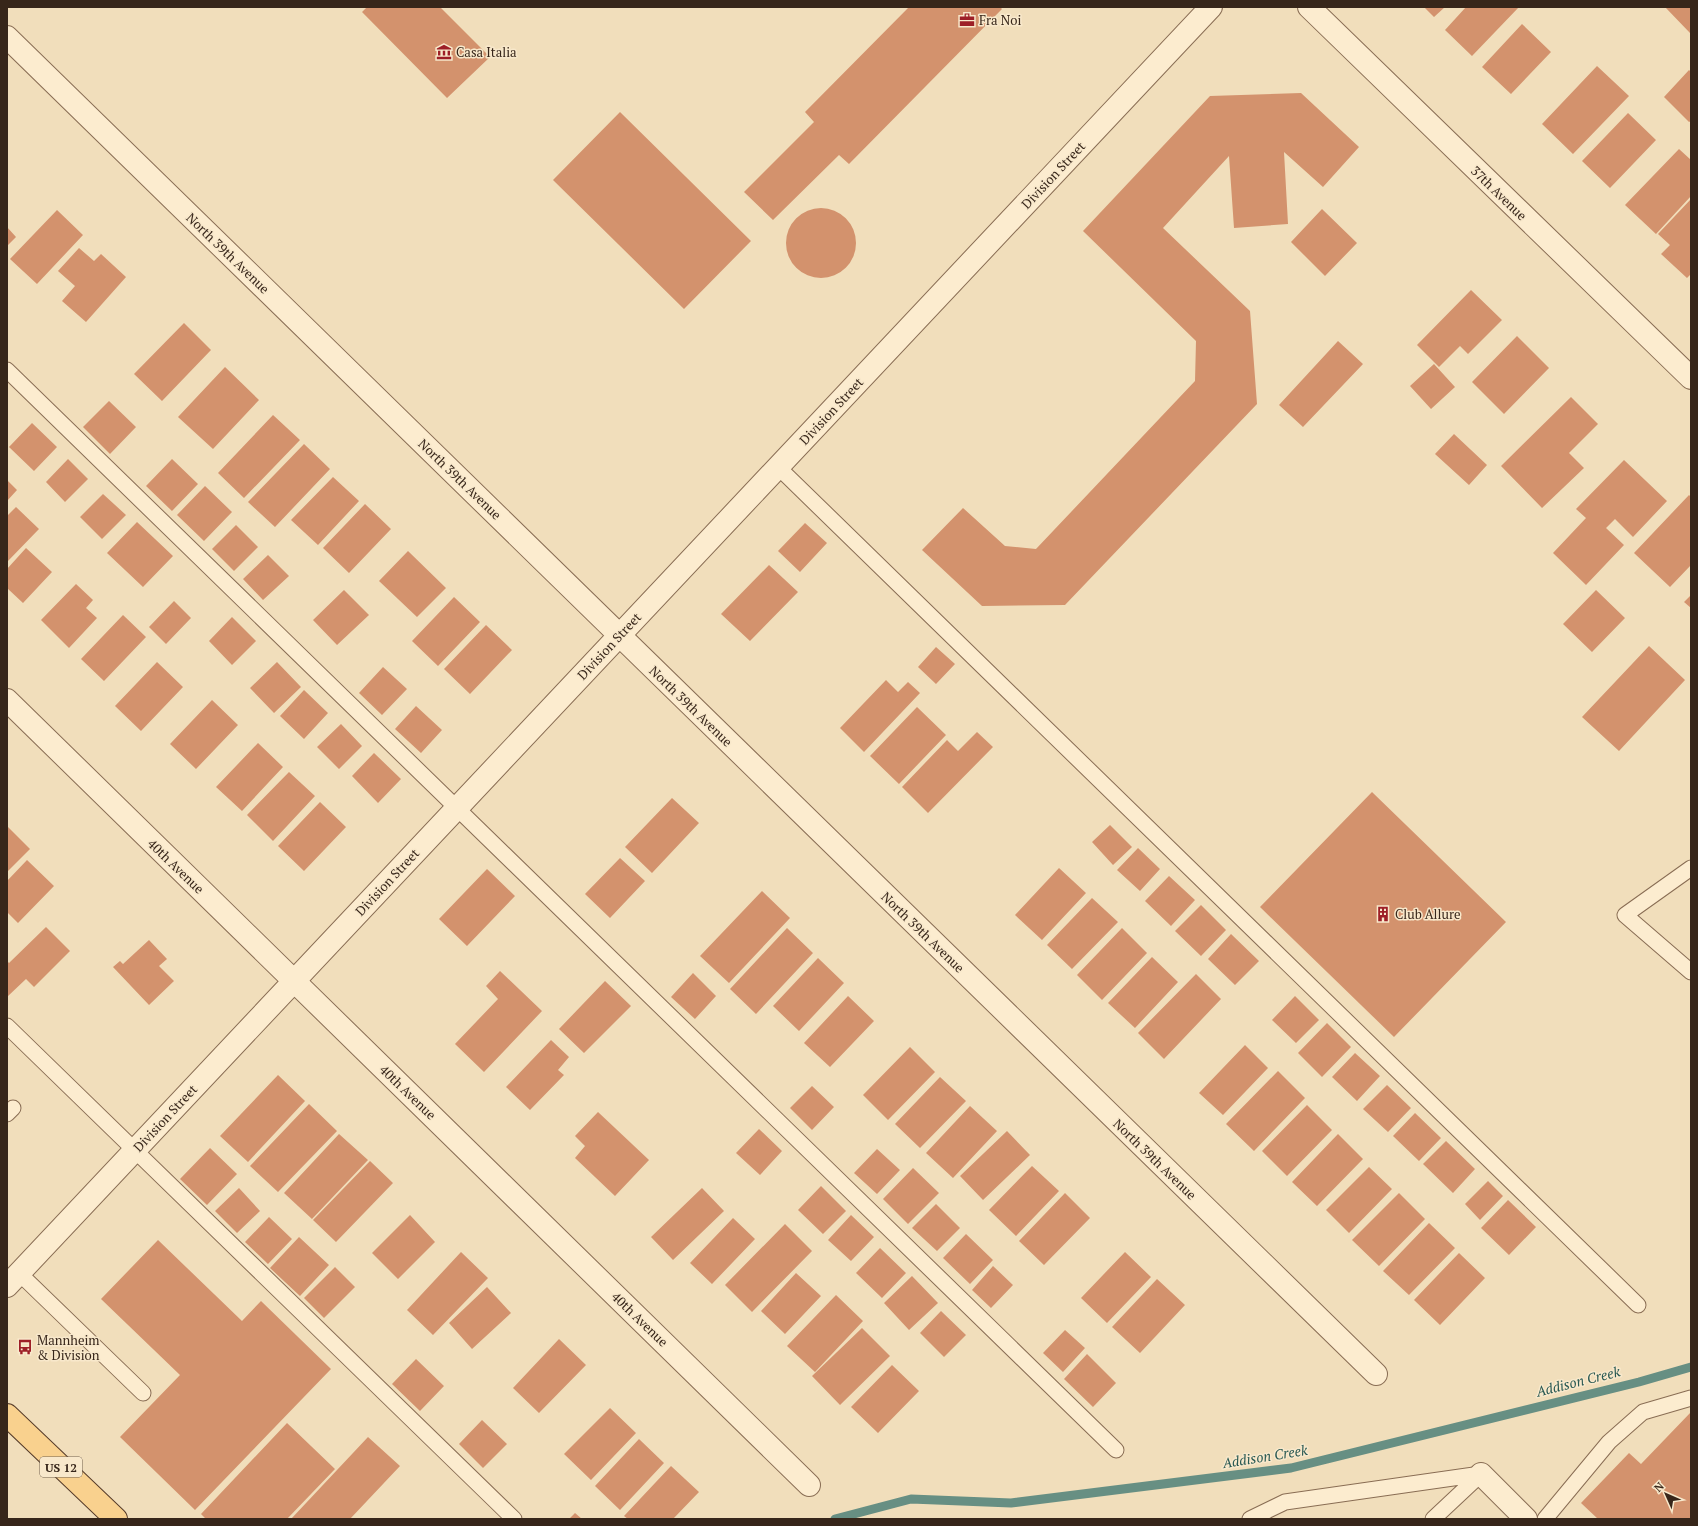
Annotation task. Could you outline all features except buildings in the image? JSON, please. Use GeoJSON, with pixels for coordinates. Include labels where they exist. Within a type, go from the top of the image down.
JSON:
{"type":"FeatureCollection","features":[{"type":"Feature","properties":{"kind":"main road","name":"US 12"},"geometry":{"type":"LineString","coordinates":[[7,1415],[116,1519]]}},
{"type":"Feature","properties":{"kind":"street","name":"Division Street"},"geometry":{"type":"LineString","coordinates":[[13,1280],[1211,7]]}},
{"type":"Feature","properties":{"kind":"street","name":"37th Avenue"},"geometry":{"type":"LineString","coordinates":[[1309,7],[1691,378]]}},
{"type":"Feature","properties":{"kind":"street","name":"North 39th Avenue"},"geometry":{"type":"LineString","coordinates":[[7,37],[1376,1374]]}},
{"type":"Feature","properties":{"kind":"street","name":"40th Avenue"},"geometry":{"type":"LineString","coordinates":[[7,700],[809,1484]]}},
{"type":"Feature","properties":{"kind":"street"},"geometry":{"type":"LineString","coordinates":[[1481,1474],[1526,1519]]}},
{"type":"Feature","properties":{"kind":"lane"},"geometry":{"type":"LineString","coordinates":[[7,370],[1116,1450]]}},
{"type":"Feature","properties":{"kind":"lane"},"geometry":{"type":"LineString","coordinates":[[778,467],[1638,1305]]}},
{"type":"Feature","properties":{"kind":"lane"},"geometry":{"type":"LineString","coordinates":[[1691,868],[1625,915],[1691,972]]}},
{"type":"Feature","properties":{"kind":"lane"},"geometry":{"type":"LineString","coordinates":[[7,1026],[514,1519]]}},
{"type":"Feature","properties":{"kind":"lane"},"geometry":{"type":"LineString","coordinates":[[13,1280],[143,1393]]}},
{"type":"Feature","properties":{"kind":"lane"},"geometry":{"type":"LineString","coordinates":[[1545,1519],[1609,1442],[1643,1412],[1691,1398]]}},
{"type":"Feature","properties":{"kind":"lane"},"geometry":{"type":"LineString","coordinates":[[1250,1519],[1284,1502],[1481,1474]]}},
{"type":"Feature","properties":{"kind":"lane"},"geometry":{"type":"LineString","coordinates":[[1434,1519],[1481,1474]]}},
{"type":"Feature","properties":{"kind":"waterway","name":"Addison Creek"},"geometry":{"type":"LineString","coordinates":[[835,1519],[911,1499],[1011,1503],[1291,1468],[1639,1382],[1691,1367]]}},
{"type":"Feature","properties":{"kind":"place","name":"Fra Noi"},"geometry":{"type":"Point","coordinates":[967,20]}},
{"type":"Feature","properties":{"kind":"place","name":"Casa Italia"},"geometry":{"type":"Point","coordinates":[444,52]}},
{"type":"Feature","properties":{"kind":"place","name":"Club Allure"},"geometry":{"type":"Point","coordinates":[1383,914]}},
{"type":"Feature","properties":{"kind":"place","name":"Mannheim & Division"},"geometry":{"type":"Point","coordinates":[25,1347]}}]}
